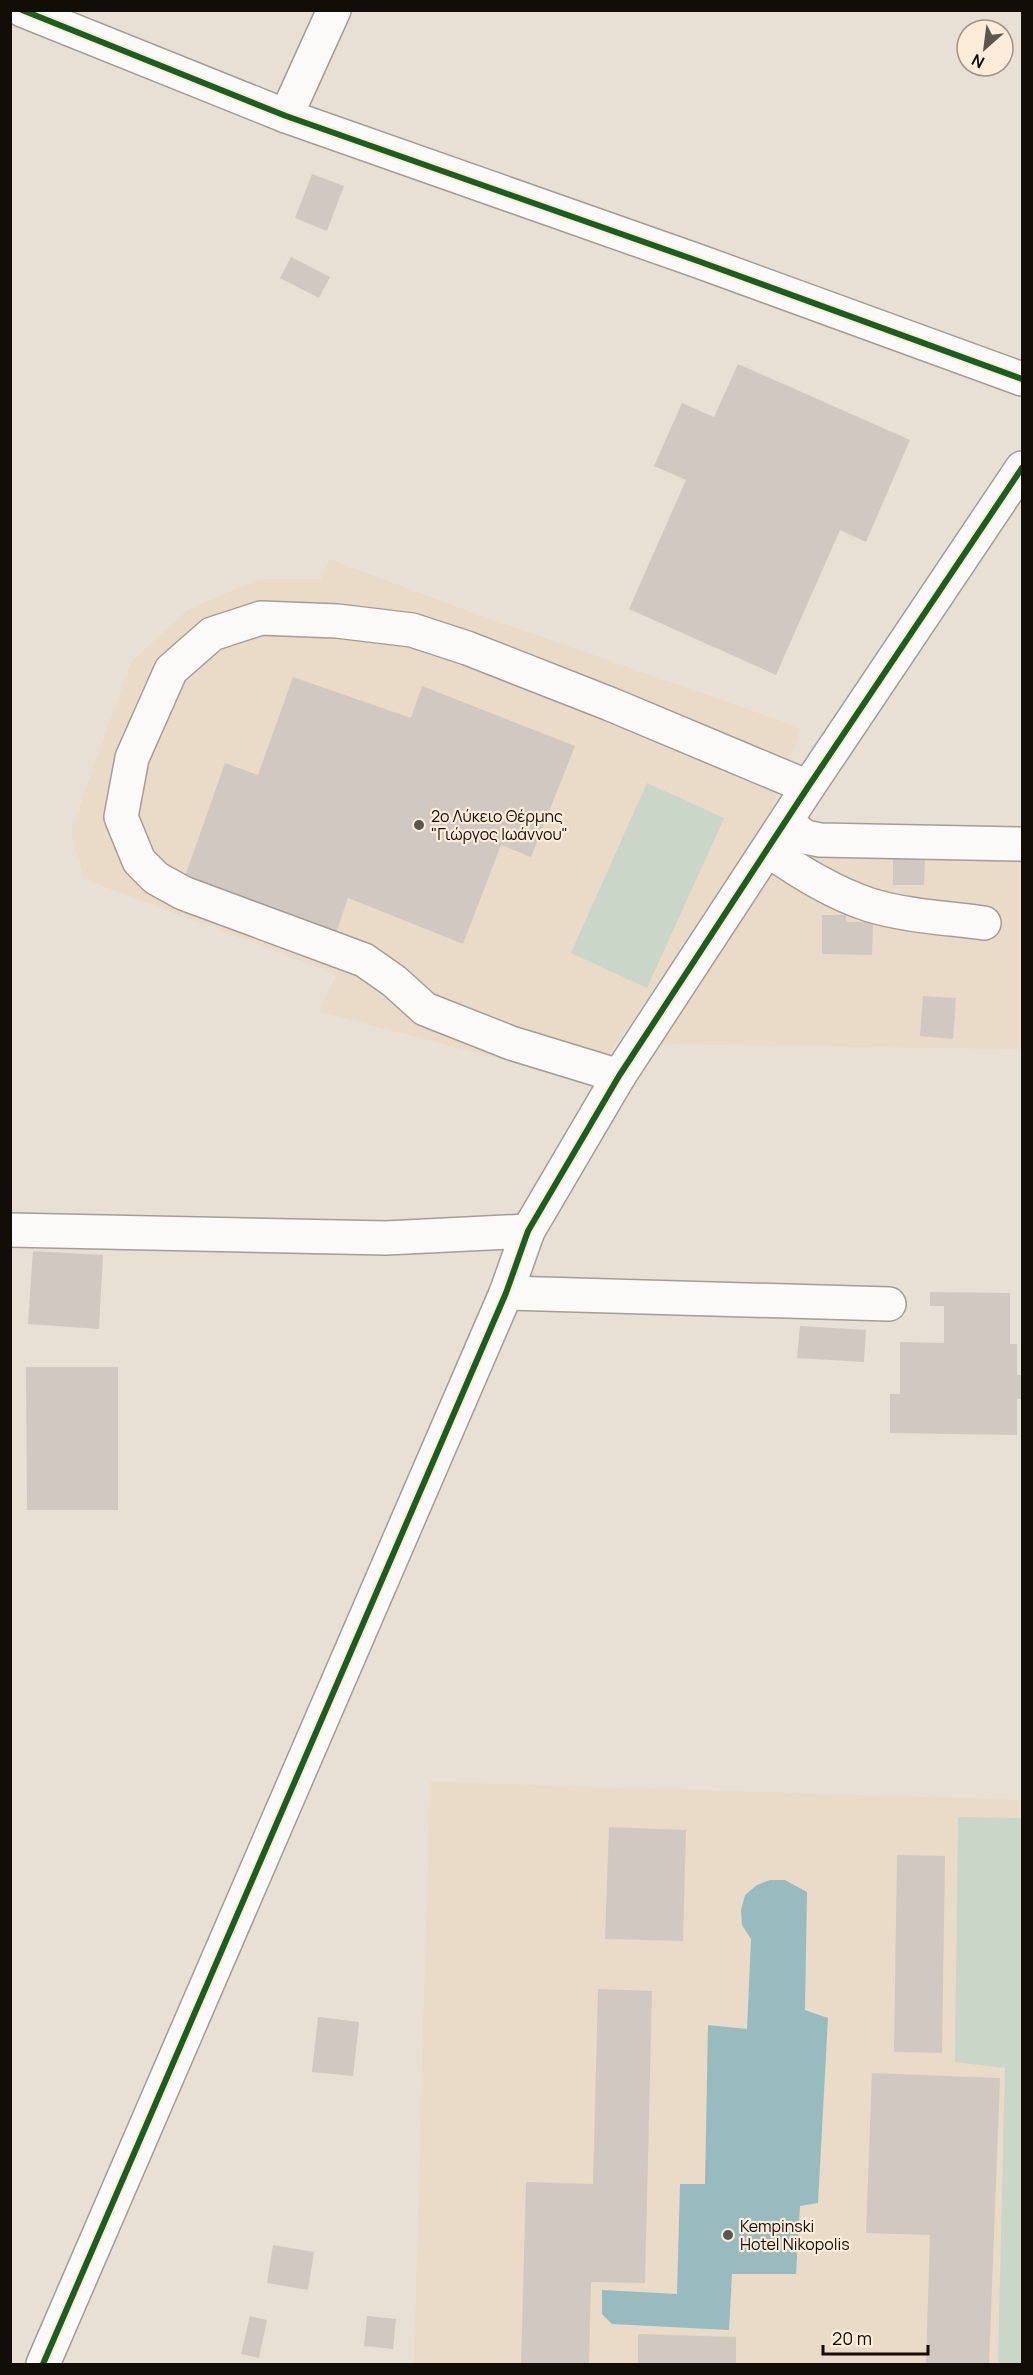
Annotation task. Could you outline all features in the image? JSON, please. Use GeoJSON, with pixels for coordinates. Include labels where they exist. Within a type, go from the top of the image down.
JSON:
{"type":"FeatureCollection","features":[{"type":"Feature","properties":{"kind":"street"},"geometry":{"type":"LineString","coordinates":[[22,10],[286,116],[698,261],[1023,380]]}},
{"type":"Feature","properties":{"kind":"street"},"geometry":{"type":"LineString","coordinates":[[286,116],[334,10]]}},
{"type":"Feature","properties":{"kind":"street"},"geometry":{"type":"LineString","coordinates":[[43,2364],[506,1293],[528,1231],[619,1076],[808,787],[1023,468]]}},
{"type":"Feature","properties":{"kind":"street"},"geometry":{"type":"LineString","coordinates":[[619,1076],[511,1043],[425,1009],[394,981],[364,960],[183,893],[156,878],[139,861],[121,817],[132,758],[171,670],[212,634],[261,618],[337,621],[412,630],[467,648],[610,704],[808,787]]}},
{"type":"Feature","properties":{"kind":"street"},"geometry":{"type":"LineString","coordinates":[[786,822],[805,837],[820,840],[1023,844]]}},
{"type":"Feature","properties":{"kind":"street"},"geometry":{"type":"LineString","coordinates":[[768,850],[802,873],[871,905],[984,923]]}},
{"type":"Feature","properties":{"kind":"street"},"geometry":{"type":"LineString","coordinates":[[10,1230],[386,1238],[528,1231]]}},
{"type":"Feature","properties":{"kind":"street"},"geometry":{"type":"LineString","coordinates":[[506,1293],[889,1304]]}},
{"type":"Feature","properties":{"kind":"shaded area","name":"2ο Λύκειο Θέρμης \"Γιώργος Ιωάννου\""},"geometry":{"type":"Polygon","coordinates":[[[329,559],[465,610],[801,728],[768,818],[590,1082],[320,1012],[336,974],[84,879],[71,831],[131,662],[189,609],[259,579],[321,579],[329,559]]]}},
{"type":"Feature","properties":{"kind":"shaded area"},"geometry":{"type":"Polygon","coordinates":[[[787,848],[1022,852],[1022,1049],[654,1044],[787,848]]]}},
{"type":"Feature","properties":{"kind":"shaded area"},"geometry":{"type":"Polygon","coordinates":[[[430,1782],[1022,1800],[1022,2364],[414,2364],[430,1782]]]}},
{"type":"Feature","properties":{"kind":"green space"},"geometry":{"type":"Polygon","coordinates":[[[647,783],[724,818],[647,988],[571,953],[647,783]]]}},
{"type":"Feature","properties":{"kind":"green space"},"geometry":{"type":"Polygon","coordinates":[[[958,1817],[1022,1818],[1022,2364],[998,2364],[1005,2068],[955,2062],[958,1817]]]}},
{"type":"Feature","properties":{"kind":"water"},"geometry":{"type":"Polygon","coordinates":[[[770,1880],[785,1880],[807,1892],[805,2010],[828,2018],[818,2203],[800,2206],[796,2274],[732,2274],[729,2330],[612,2324],[602,2314],[602,2290],[677,2294],[680,2184],[705,2184],[708,2025],[747,2029],[751,1939],[742,1925],[741,1910],[745,1895],[757,1885],[770,1880]]]}},
{"type":"Feature","properties":{"kind":"building"},"geometry":{"type":"Polygon","coordinates":[[[312,174],[344,186],[327,231],[295,218],[312,174]]]}},
{"type":"Feature","properties":{"kind":"building"},"geometry":{"type":"Polygon","coordinates":[[[291,257],[330,277],[319,298],[280,278],[291,257]]]}},
{"type":"Feature","properties":{"kind":"building"},"geometry":{"type":"Polygon","coordinates":[[[738,364],[910,440],[866,542],[840,530],[776,675],[629,609],[686,480],[654,466],[682,403],[714,417],[738,364]]]}},
{"type":"Feature","properties":{"kind":"building"},"geometry":{"type":"Polygon","coordinates":[[[293,677],[411,718],[422,686],[575,746],[531,857],[501,845],[463,944],[348,898],[336,933],[184,879],[225,763],[258,775],[293,677]]]}},
{"type":"Feature","properties":{"kind":"building"},"geometry":{"type":"Polygon","coordinates":[[[893,859],[925,859],[924,885],[893,885],[893,859]]]}},
{"type":"Feature","properties":{"kind":"building"},"geometry":{"type":"Polygon","coordinates":[[[822,915],[846,915],[846,922],[873,922],[872,955],[822,954],[822,915]]]}},
{"type":"Feature","properties":{"kind":"building"},"geometry":{"type":"Polygon","coordinates":[[[923,996],[956,998],[953,1039],[920,1036],[923,996]]]}},
{"type":"Feature","properties":{"kind":"building"},"geometry":{"type":"Polygon","coordinates":[[[33,1251],[103,1255],[99,1329],[28,1324],[33,1251]]]}},
{"type":"Feature","properties":{"kind":"building"},"geometry":{"type":"Polygon","coordinates":[[[930,1292],[1010,1293],[1010,1344],[1017,1344],[1017,1375],[1022,1375],[1022,1399],[1017,1399],[1017,1435],[890,1433],[890,1394],[900,1394],[900,1342],[944,1343],[944,1306],[930,1306],[930,1292]]]}},
{"type":"Feature","properties":{"kind":"building"},"geometry":{"type":"Polygon","coordinates":[[[800,1326],[866,1330],[864,1362],[797,1358],[800,1326]]]}},
{"type":"Feature","properties":{"kind":"building"},"geometry":{"type":"Polygon","coordinates":[[[26,1367],[118,1367],[118,1510],[27,1510],[26,1367]]]}},
{"type":"Feature","properties":{"kind":"building"},"geometry":{"type":"Polygon","coordinates":[[[609,1827],[686,1830],[683,1941],[605,1939],[609,1827]]]}},
{"type":"Feature","properties":{"kind":"building"},"geometry":{"type":"Polygon","coordinates":[[[897,1855],[945,1856],[942,2053],[894,2052],[897,1855]]]}},
{"type":"Feature","properties":{"kind":"building"},"geometry":{"type":"Polygon","coordinates":[[[598,1989],[652,1991],[645,2283],[591,2282],[589,2364],[521,2364],[526,2182],[593,2184],[598,1989]]]}},
{"type":"Feature","properties":{"kind":"building"},"geometry":{"type":"Polygon","coordinates":[[[318,2017],[359,2022],[353,2076],[312,2072],[318,2017]]]}},
{"type":"Feature","properties":{"kind":"building"},"geometry":{"type":"Polygon","coordinates":[[[872,2073],[1000,2078],[989,2364],[926,2364],[930,2235],[866,2233],[872,2073]]]}},
{"type":"Feature","properties":{"kind":"building"},"geometry":{"type":"Polygon","coordinates":[[[273,2245],[314,2252],[308,2290],[267,2283],[273,2245]]]}},
{"type":"Feature","properties":{"kind":"building"},"geometry":{"type":"Polygon","coordinates":[[[250,2316],[267,2320],[259,2358],[241,2354],[250,2316]]]}},
{"type":"Feature","properties":{"kind":"building"},"geometry":{"type":"Polygon","coordinates":[[[367,2316],[396,2319],[393,2349],[364,2346],[367,2316]]]}},
{"type":"Feature","properties":{"kind":"building"},"geometry":{"type":"Polygon","coordinates":[[[638,2334],[736,2337],[736,2364],[638,2364],[638,2334]]]}},
{"type":"Feature","properties":{"kind":"cycle path"},"geometry":{"type":"LineString","coordinates":[[22,10],[286,116],[698,261],[1022,379]]}},
{"type":"Feature","properties":{"kind":"cycle path"},"geometry":{"type":"LineString","coordinates":[[43,2364],[506,1293],[528,1231],[619,1076],[808,787],[1022,468]]}},
{"type":"Feature","properties":{"kind":"place","name":"2ο Λύκειο Θέρμης \"Γιώργος Ιωάννου\""},"geometry":{"type":"Point","coordinates":[419,825]}},
{"type":"Feature","properties":{"kind":"place","name":"Kempinski Hotel Nikopolis"},"geometry":{"type":"Point","coordinates":[728,2235]}}]}
